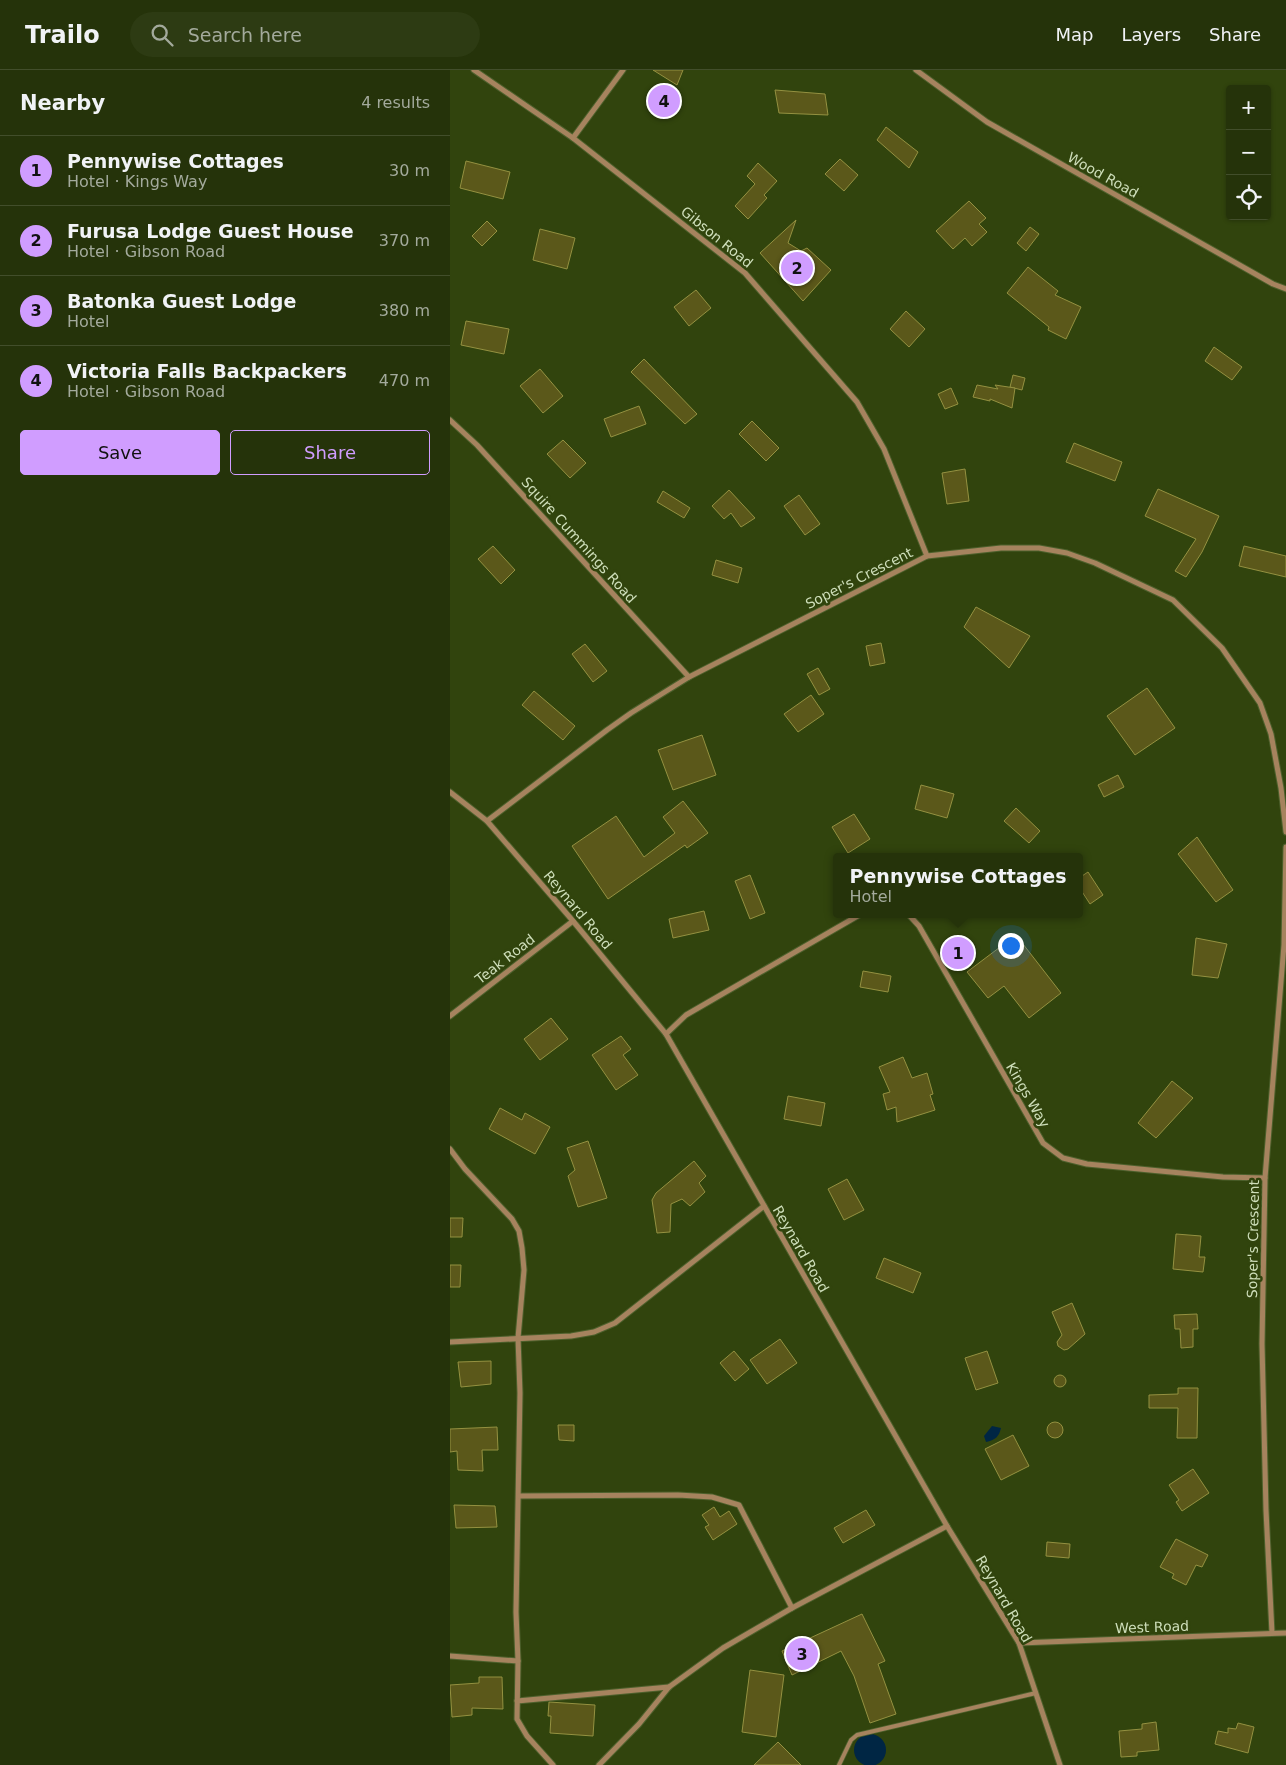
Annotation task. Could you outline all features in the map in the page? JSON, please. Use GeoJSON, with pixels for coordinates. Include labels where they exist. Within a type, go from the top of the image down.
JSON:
{"type":"FeatureCollection","features":[{"type":"Feature","properties":{"kind":"street","name":"Gibson Road"},"geometry":{"type":"LineString","coordinates":[[474,70],[573,138],[745,273],[857,402],[884,449],[927,556]]}},
{"type":"Feature","properties":{"kind":"street"},"geometry":{"type":"LineString","coordinates":[[573,138],[623,70]]}},
{"type":"Feature","properties":{"kind":"street","name":"Wood Road"},"geometry":{"type":"LineString","coordinates":[[916,70],[988,122],[1273,284],[1286,289]]}},
{"type":"Feature","properties":{"kind":"street","name":"Squire Cummings Road"},"geometry":{"type":"LineString","coordinates":[[450,420],[477,445],[689,677]]}},
{"type":"Feature","properties":{"kind":"street","name":"Soper's Crescent"},"geometry":{"type":"LineString","coordinates":[[487,820],[631,713],[689,677],[927,556],[1000,548],[1040,548],[1067,552],[1174,600],[1222,648],[1260,703],[1271,734],[1281,788],[1286,832]]}},
{"type":"Feature","properties":{"kind":"street","name":"Reynard Road"},"geometry":{"type":"LineString","coordinates":[[450,792],[487,820],[574,920],[666,1034],[948,1526],[1019,1643],[1060,1765]]}},
{"type":"Feature","properties":{"kind":"street","name":"Soper's Crescent"},"geometry":{"type":"LineString","coordinates":[[1272,1633],[1266,1510],[1263,1354],[1265,1178],[1285,945],[1286,847]]}},
{"type":"Feature","properties":{"kind":"street"},"geometry":{"type":"LineString","coordinates":[[666,1034],[686,1014],[854,918]]}},
{"type":"Feature","properties":{"kind":"street","name":"Kings Way"},"geometry":{"type":"LineString","coordinates":[[912,918],[919,926],[1043,1143],[1063,1158],[1087,1164],[1223,1177],[1265,1178]]}},
{"type":"Feature","properties":{"kind":"street","name":"Teak Road"},"geometry":{"type":"LineString","coordinates":[[450,1016],[574,920]]}},
{"type":"Feature","properties":{"kind":"street"},"geometry":{"type":"LineString","coordinates":[[450,1149],[465,1169],[512,1219],[519,1231],[524,1270],[518,1338],[520,1393],[516,1612],[518,1661],[517,1719],[527,1736],[553,1765]]}},
{"type":"Feature","properties":{"kind":"street"},"geometry":{"type":"LineString","coordinates":[[450,1342],[571,1336],[594,1332],[615,1323],[764,1206]]}},
{"type":"Feature","properties":{"kind":"street"},"geometry":{"type":"LineString","coordinates":[[519,1496],[678,1495],[712,1497],[739,1505],[792,1608]]}},
{"type":"Feature","properties":{"kind":"street"},"geometry":{"type":"LineString","coordinates":[[600,1765],[639,1724],[669,1687],[723,1648],[792,1608],[948,1526]]}},
{"type":"Feature","properties":{"kind":"street","name":"West Road"},"geometry":{"type":"LineString","coordinates":[[1019,1643],[1286,1633]]}},
{"type":"Feature","properties":{"kind":"street"},"geometry":{"type":"LineString","coordinates":[[450,1656],[518,1661]]}},
{"type":"Feature","properties":{"kind":"street"},"geometry":{"type":"LineString","coordinates":[[517,1701],[669,1687]]}},
{"type":"Feature","properties":{"kind":"lane"},"geometry":{"type":"LineString","coordinates":[[839,1765],[850,1740],[858,1735],[1036,1693]]}},
{"type":"Feature","properties":{"kind":"water"},"geometry":{"type":"Polygon","coordinates":[[[992,1426],[1001,1428],[999,1434],[996,1438],[986,1442],[984,1436],[992,1426]]]}},
{"type":"Feature","properties":{"kind":"water"},"geometry":{"type":"Polygon","coordinates":[[[870,1734],[876,1735],[881,1739],[885,1744],[885,1756],[881,1761],[876,1765],[870,1766],[864,1765],[859,1761],[855,1756],[854,1750],[855,1744],[859,1739],[864,1735],[870,1734]]]}},
{"type":"Feature","properties":{"kind":"building"},"geometry":{"type":"Polygon","coordinates":[[[653,70],[683,70],[677,85],[653,70]]]}},
{"type":"Feature","properties":{"kind":"building"},"geometry":{"type":"Polygon","coordinates":[[[775,90],[825,94],[828,115],[779,113],[775,90]]]}},
{"type":"Feature","properties":{"kind":"building"},"geometry":{"type":"Polygon","coordinates":[[[886,127],[918,152],[909,168],[877,140],[886,127]]]}},
{"type":"Feature","properties":{"kind":"building"},"geometry":{"type":"Polygon","coordinates":[[[840,159],[858,175],[844,191],[825,174],[840,159]]]}},
{"type":"Feature","properties":{"kind":"building"},"geometry":{"type":"Polygon","coordinates":[[[466,161],[510,172],[503,199],[460,188],[466,161]]]}},
{"type":"Feature","properties":{"kind":"building"},"geometry":{"type":"Polygon","coordinates":[[[758,163],[777,181],[764,195],[767,198],[748,219],[735,206],[755,184],[747,176],[758,163]]]}},
{"type":"Feature","properties":{"kind":"building"},"geometry":{"type":"Polygon","coordinates":[[[969,201],[986,218],[979,224],[987,232],[972,246],[965,238],[953,249],[936,231],[969,201]]]}},
{"type":"Feature","properties":{"kind":"building"},"geometry":{"type":"Polygon","coordinates":[[[796,220],[788,243],[801,251],[807,248],[831,270],[803,301],[760,253],[796,220]]]}},
{"type":"Feature","properties":{"kind":"building"},"geometry":{"type":"Polygon","coordinates":[[[487,221],[497,231],[482,246],[472,236],[487,221]]]}},
{"type":"Feature","properties":{"kind":"building"},"geometry":{"type":"Polygon","coordinates":[[[1030,227],[1039,234],[1026,251],[1017,243],[1030,227]]]}},
{"type":"Feature","properties":{"kind":"building"},"geometry":{"type":"Polygon","coordinates":[[[540,229],[575,238],[567,269],[533,260],[540,229]]]}},
{"type":"Feature","properties":{"kind":"building"},"geometry":{"type":"Polygon","coordinates":[[[1028,267],[1058,291],[1055,295],[1081,307],[1066,339],[1048,330],[1049,327],[1007,293],[1028,267]]]}},
{"type":"Feature","properties":{"kind":"building"},"geometry":{"type":"Polygon","coordinates":[[[696,290],[711,308],[689,326],[674,307],[696,290]]]}},
{"type":"Feature","properties":{"kind":"building"},"geometry":{"type":"Polygon","coordinates":[[[906,311],[925,329],[909,347],[890,329],[906,311]]]}},
{"type":"Feature","properties":{"kind":"building"},"geometry":{"type":"Polygon","coordinates":[[[466,321],[509,329],[504,354],[461,345],[466,321]]]}},
{"type":"Feature","properties":{"kind":"building"},"geometry":{"type":"Polygon","coordinates":[[[1214,347],[1242,367],[1232,380],[1205,361],[1214,347]]]}},
{"type":"Feature","properties":{"kind":"building"},"geometry":{"type":"Polygon","coordinates":[[[644,359],[697,414],[685,424],[631,372],[644,359]]]}},
{"type":"Feature","properties":{"kind":"building"},"geometry":{"type":"Polygon","coordinates":[[[540,369],[563,396],[543,413],[520,386],[540,369]]]}},
{"type":"Feature","properties":{"kind":"building"},"geometry":{"type":"Polygon","coordinates":[[[1013,375],[1025,378],[1022,390],[1010,387],[1013,375]]]}},
{"type":"Feature","properties":{"kind":"building"},"geometry":{"type":"Polygon","coordinates":[[[977,385],[998,389],[995,385],[1015,388],[1012,408],[990,399],[990,401],[973,397],[977,385]]]}},
{"type":"Feature","properties":{"kind":"building"},"geometry":{"type":"Polygon","coordinates":[[[951,388],[958,404],[945,409],[938,394],[951,388]]]}},
{"type":"Feature","properties":{"kind":"building"},"geometry":{"type":"Polygon","coordinates":[[[639,406],[646,424],[611,437],[604,419],[639,406]]]}},
{"type":"Feature","properties":{"kind":"building"},"geometry":{"type":"Polygon","coordinates":[[[752,421],[779,448],[766,461],[739,434],[752,421]]]}},
{"type":"Feature","properties":{"kind":"building"},"geometry":{"type":"Polygon","coordinates":[[[563,440],[586,463],[570,478],[547,454],[563,440]]]}},
{"type":"Feature","properties":{"kind":"building"},"geometry":{"type":"Polygon","coordinates":[[[1074,443],[1122,462],[1115,481],[1066,462],[1074,443]]]}},
{"type":"Feature","properties":{"kind":"building"},"geometry":{"type":"Polygon","coordinates":[[[965,469],[969,501],[947,504],[942,473],[965,469]]]}},
{"type":"Feature","properties":{"kind":"building"},"geometry":{"type":"Polygon","coordinates":[[[1158,489],[1219,516],[1202,552],[1186,577],[1175,571],[1196,539],[1145,516],[1158,489]]]}},
{"type":"Feature","properties":{"kind":"building"},"geometry":{"type":"Polygon","coordinates":[[[729,490],[755,518],[741,527],[731,513],[724,519],[712,506],[729,490]]]}},
{"type":"Feature","properties":{"kind":"building"},"geometry":{"type":"Polygon","coordinates":[[[663,491],[690,508],[684,518],[657,502],[663,491]]]}},
{"type":"Feature","properties":{"kind":"building"},"geometry":{"type":"Polygon","coordinates":[[[799,495],[820,524],[805,535],[784,506],[799,495]]]}},
{"type":"Feature","properties":{"kind":"building"},"geometry":{"type":"Polygon","coordinates":[[[493,546],[515,570],[501,584],[478,559],[493,546]]]}},
{"type":"Feature","properties":{"kind":"building"},"geometry":{"type":"Polygon","coordinates":[[[1244,546],[1286,556],[1286,577],[1239,566],[1244,546]]]}},
{"type":"Feature","properties":{"kind":"building"},"geometry":{"type":"Polygon","coordinates":[[[716,560],[742,568],[738,583],[712,575],[716,560]]]}},
{"type":"Feature","properties":{"kind":"building"},"geometry":{"type":"Polygon","coordinates":[[[976,607],[1030,636],[1009,668],[964,627],[976,607]]]}},
{"type":"Feature","properties":{"kind":"building"},"geometry":{"type":"Polygon","coordinates":[[[881,643],[885,663],[870,666],[866,646],[881,643]]]}},
{"type":"Feature","properties":{"kind":"building"},"geometry":{"type":"Polygon","coordinates":[[[585,644],[607,671],[593,682],[572,654],[585,644]]]}},
{"type":"Feature","properties":{"kind":"building"},"geometry":{"type":"Polygon","coordinates":[[[818,668],[830,689],[819,695],[807,674],[818,668]]]}},
{"type":"Feature","properties":{"kind":"building"},"geometry":{"type":"Polygon","coordinates":[[[1147,688],[1175,728],[1135,755],[1107,716],[1147,688]]]}},
{"type":"Feature","properties":{"kind":"building"},"geometry":{"type":"Polygon","coordinates":[[[534,691],[575,726],[563,740],[522,705],[534,691]]]}},
{"type":"Feature","properties":{"kind":"building"},"geometry":{"type":"Polygon","coordinates":[[[811,695],[824,714],[798,732],[784,714],[811,695]]]}},
{"type":"Feature","properties":{"kind":"building"},"geometry":{"type":"Polygon","coordinates":[[[702,735],[716,775],[673,790],[658,750],[702,735]]]}},
{"type":"Feature","properties":{"kind":"building"},"geometry":{"type":"Polygon","coordinates":[[[1118,775],[1124,787],[1104,797],[1098,785],[1118,775]]]}},
{"type":"Feature","properties":{"kind":"building"},"geometry":{"type":"Polygon","coordinates":[[[921,785],[954,794],[947,818],[915,809],[921,785]]]}},
{"type":"Feature","properties":{"kind":"building"},"geometry":{"type":"Polygon","coordinates":[[[683,801],[708,833],[687,848],[685,845],[608,899],[572,846],[616,816],[644,857],[675,833],[663,817],[683,801]]]}},
{"type":"Feature","properties":{"kind":"building"},"geometry":{"type":"Polygon","coordinates":[[[1016,808],[1040,831],[1029,843],[1004,821],[1016,808]]]}},
{"type":"Feature","properties":{"kind":"building"},"geometry":{"type":"Polygon","coordinates":[[[854,814],[870,839],[848,853],[832,827],[854,814]]]}},
{"type":"Feature","properties":{"kind":"building"},"geometry":{"type":"Polygon","coordinates":[[[1197,837],[1233,890],[1216,902],[1178,854],[1197,837]]]}},
{"type":"Feature","properties":{"kind":"building"},"geometry":{"type":"Polygon","coordinates":[[[1088,872],[1103,895],[1090,904],[1083,893],[1083,875],[1088,872]]]}},
{"type":"Feature","properties":{"kind":"building"},"geometry":{"type":"Polygon","coordinates":[[[750,875],[765,913],[750,919],[735,881],[750,875]]]}},
{"type":"Feature","properties":{"kind":"building"},"geometry":{"type":"Polygon","coordinates":[[[704,911],[709,930],[673,938],[669,919],[704,911]]]}},
{"type":"Feature","properties":{"kind":"building"},"geometry":{"type":"Polygon","coordinates":[[[1016,935],[1061,993],[1029,1018],[1004,986],[988,998],[967,972],[1016,935]]]}},
{"type":"Feature","properties":{"kind":"building"},"geometry":{"type":"Polygon","coordinates":[[[1196,938],[1227,944],[1218,978],[1192,975],[1196,938]]]}},
{"type":"Feature","properties":{"kind":"building"},"geometry":{"type":"Polygon","coordinates":[[[863,971],[891,976],[888,992],[860,987],[863,971]]]}},
{"type":"Feature","properties":{"kind":"building"},"geometry":{"type":"Polygon","coordinates":[[[551,1018],[568,1039],[540,1060],[524,1039],[551,1018]]]}},
{"type":"Feature","properties":{"kind":"building"},"geometry":{"type":"Polygon","coordinates":[[[621,1036],[631,1049],[623,1055],[638,1075],[616,1090],[592,1055],[621,1036]]]}},
{"type":"Feature","properties":{"kind":"building"},"geometry":{"type":"Polygon","coordinates":[[[903,1057],[912,1078],[927,1073],[933,1094],[930,1095],[935,1110],[897,1122],[896,1107],[887,1110],[883,1094],[890,1092],[879,1067],[903,1057]]]}},
{"type":"Feature","properties":{"kind":"building"},"geometry":{"type":"Polygon","coordinates":[[[1172,1081],[1193,1098],[1156,1138],[1138,1123],[1172,1081]]]}},
{"type":"Feature","properties":{"kind":"building"},"geometry":{"type":"Polygon","coordinates":[[[788,1096],[825,1103],[821,1126],[784,1119],[788,1096]]]}},
{"type":"Feature","properties":{"kind":"building"},"geometry":{"type":"Polygon","coordinates":[[[500,1108],[522,1120],[525,1113],[550,1127],[535,1154],[489,1129],[500,1108]]]}},
{"type":"Feature","properties":{"kind":"building"},"geometry":{"type":"Polygon","coordinates":[[[588,1141],[607,1198],[578,1207],[568,1176],[575,1170],[567,1148],[588,1141]]]}},
{"type":"Feature","properties":{"kind":"building"},"geometry":{"type":"Polygon","coordinates":[[[694,1161],[706,1176],[699,1183],[705,1192],[690,1206],[682,1199],[671,1204],[670,1232],[657,1233],[652,1200],[656,1193],[694,1161]]]}},
{"type":"Feature","properties":{"kind":"building"},"geometry":{"type":"Polygon","coordinates":[[[847,1179],[864,1210],[844,1220],[828,1189],[847,1179]]]}},
{"type":"Feature","properties":{"kind":"building"},"geometry":{"type":"Polygon","coordinates":[[[450,1218],[463,1218],[462,1237],[450,1237],[450,1218]]]}},
{"type":"Feature","properties":{"kind":"building"},"geometry":{"type":"Polygon","coordinates":[[[1176,1234],[1201,1236],[1199,1257],[1205,1257],[1203,1272],[1173,1269],[1176,1234]]]}},
{"type":"Feature","properties":{"kind":"building"},"geometry":{"type":"Polygon","coordinates":[[[884,1258],[921,1273],[913,1293],[876,1278],[884,1258]]]}},
{"type":"Feature","properties":{"kind":"building"},"geometry":{"type":"Polygon","coordinates":[[[450,1265],[461,1265],[460,1287],[450,1287],[450,1265]]]}},
{"type":"Feature","properties":{"kind":"building"},"geometry":{"type":"Polygon","coordinates":[[[1072,1303],[1085,1334],[1068,1349],[1064,1350],[1058,1346],[1057,1342],[1062,1335],[1052,1312],[1072,1303]]]}},
{"type":"Feature","properties":{"kind":"building"},"geometry":{"type":"Polygon","coordinates":[[[1197,1314],[1198,1329],[1193,1329],[1193,1347],[1181,1348],[1180,1329],[1175,1329],[1174,1315],[1197,1314]]]}},
{"type":"Feature","properties":{"kind":"building"},"geometry":{"type":"Polygon","coordinates":[[[780,1339],[797,1363],[767,1384],[750,1360],[780,1339]]]}},
{"type":"Feature","properties":{"kind":"building"},"geometry":{"type":"Polygon","coordinates":[[[734,1351],[749,1369],[735,1381],[720,1363],[734,1351]]]}},
{"type":"Feature","properties":{"kind":"building"},"geometry":{"type":"Polygon","coordinates":[[[987,1351],[998,1383],[976,1390],[965,1358],[987,1351]]]}},
{"type":"Feature","properties":{"kind":"building"},"geometry":{"type":"Polygon","coordinates":[[[491,1361],[491,1384],[461,1387],[458,1362],[491,1361]]]}},
{"type":"Feature","properties":{"kind":"building"},"geometry":{"type":"Polygon","coordinates":[[[1060,1375],[1066,1381],[1060,1387],[1054,1381],[1060,1375]]]}},
{"type":"Feature","properties":{"kind":"building"},"geometry":{"type":"Polygon","coordinates":[[[1178,1388],[1198,1388],[1197,1438],[1177,1438],[1178,1408],[1149,1408],[1149,1395],[1178,1394],[1178,1388]]]}},
{"type":"Feature","properties":{"kind":"building"},"geometry":{"type":"Polygon","coordinates":[[[1055,1422],[1061,1424],[1063,1430],[1061,1436],[1055,1438],[1049,1436],[1047,1430],[1049,1424],[1055,1422]]]}},
{"type":"Feature","properties":{"kind":"building"},"geometry":{"type":"Polygon","coordinates":[[[558,1425],[574,1425],[574,1441],[559,1440],[558,1425]]]}},
{"type":"Feature","properties":{"kind":"building"},"geometry":{"type":"Polygon","coordinates":[[[497,1427],[498,1450],[482,1450],[483,1471],[458,1470],[457,1451],[450,1452],[450,1429],[497,1427]]]}},
{"type":"Feature","properties":{"kind":"building"},"geometry":{"type":"Polygon","coordinates":[[[1013,1435],[1029,1466],[1001,1480],[985,1449],[1013,1435]]]}},
{"type":"Feature","properties":{"kind":"building"},"geometry":{"type":"Polygon","coordinates":[[[1193,1469],[1209,1493],[1182,1511],[1176,1502],[1179,1500],[1169,1485],[1193,1469]]]}},
{"type":"Feature","properties":{"kind":"building"},"geometry":{"type":"Polygon","coordinates":[[[454,1505],[495,1506],[497,1527],[456,1528],[454,1505]]]}},
{"type":"Feature","properties":{"kind":"building"},"geometry":{"type":"Polygon","coordinates":[[[714,1507],[720,1517],[729,1511],[737,1524],[713,1540],[705,1527],[709,1525],[702,1515],[714,1507]]]}},
{"type":"Feature","properties":{"kind":"building"},"geometry":{"type":"Polygon","coordinates":[[[866,1510],[875,1525],[843,1543],[834,1528],[866,1510]]]}},
{"type":"Feature","properties":{"kind":"building"},"geometry":{"type":"Polygon","coordinates":[[[1176,1539],[1208,1555],[1202,1567],[1196,1565],[1186,1585],[1172,1578],[1174,1574],[1160,1567],[1176,1539]]]}},
{"type":"Feature","properties":{"kind":"building"},"geometry":{"type":"Polygon","coordinates":[[[1047,1542],[1070,1544],[1069,1558],[1046,1556],[1047,1542]]]}},
{"type":"Feature","properties":{"kind":"building"},"geometry":{"type":"Polygon","coordinates":[[[862,1614],[885,1661],[878,1664],[896,1714],[870,1723],[854,1676],[841,1651],[792,1675],[782,1651],[862,1614]]]}},
{"type":"Feature","properties":{"kind":"building"},"geometry":{"type":"Polygon","coordinates":[[[750,1670],[784,1675],[776,1737],[742,1732],[750,1670]]]}},
{"type":"Feature","properties":{"kind":"building"},"geometry":{"type":"Polygon","coordinates":[[[479,1677],[502,1677],[503,1709],[472,1708],[472,1715],[452,1717],[450,1685],[479,1683],[479,1677]]]}},
{"type":"Feature","properties":{"kind":"building"},"geometry":{"type":"Polygon","coordinates":[[[549,1702],[595,1705],[593,1736],[550,1733],[551,1716],[548,1716],[549,1702]]]}},
{"type":"Feature","properties":{"kind":"building"},"geometry":{"type":"Polygon","coordinates":[[[1156,1722],[1159,1750],[1137,1752],[1137,1756],[1121,1757],[1119,1731],[1142,1729],[1142,1724],[1156,1722]]]}},
{"type":"Feature","properties":{"kind":"building"},"geometry":{"type":"Polygon","coordinates":[[[1238,1723],[1254,1727],[1248,1753],[1215,1744],[1218,1731],[1228,1733],[1228,1728],[1236,1729],[1238,1723]]]}},
{"type":"Feature","properties":{"kind":"building"},"geometry":{"type":"Polygon","coordinates":[[[778,1742],[801,1765],[754,1765],[778,1742]]]}},
{"type":"Feature","properties":{"kind":"place","name":"Victoria Falls Backpackers"},"geometry":{"type":"Point","coordinates":[664,101]}},
{"type":"Feature","properties":{"kind":"place","name":"Furusa Lodge Guest House"},"geometry":{"type":"Point","coordinates":[797,268]}},
{"type":"Feature","properties":{"kind":"place","name":"Pennywise Cottages"},"geometry":{"type":"Point","coordinates":[958,953]}},
{"type":"Feature","properties":{"kind":"place","name":"Batonka Guest Lodge"},"geometry":{"type":"Point","coordinates":[802,1654]}}]}
